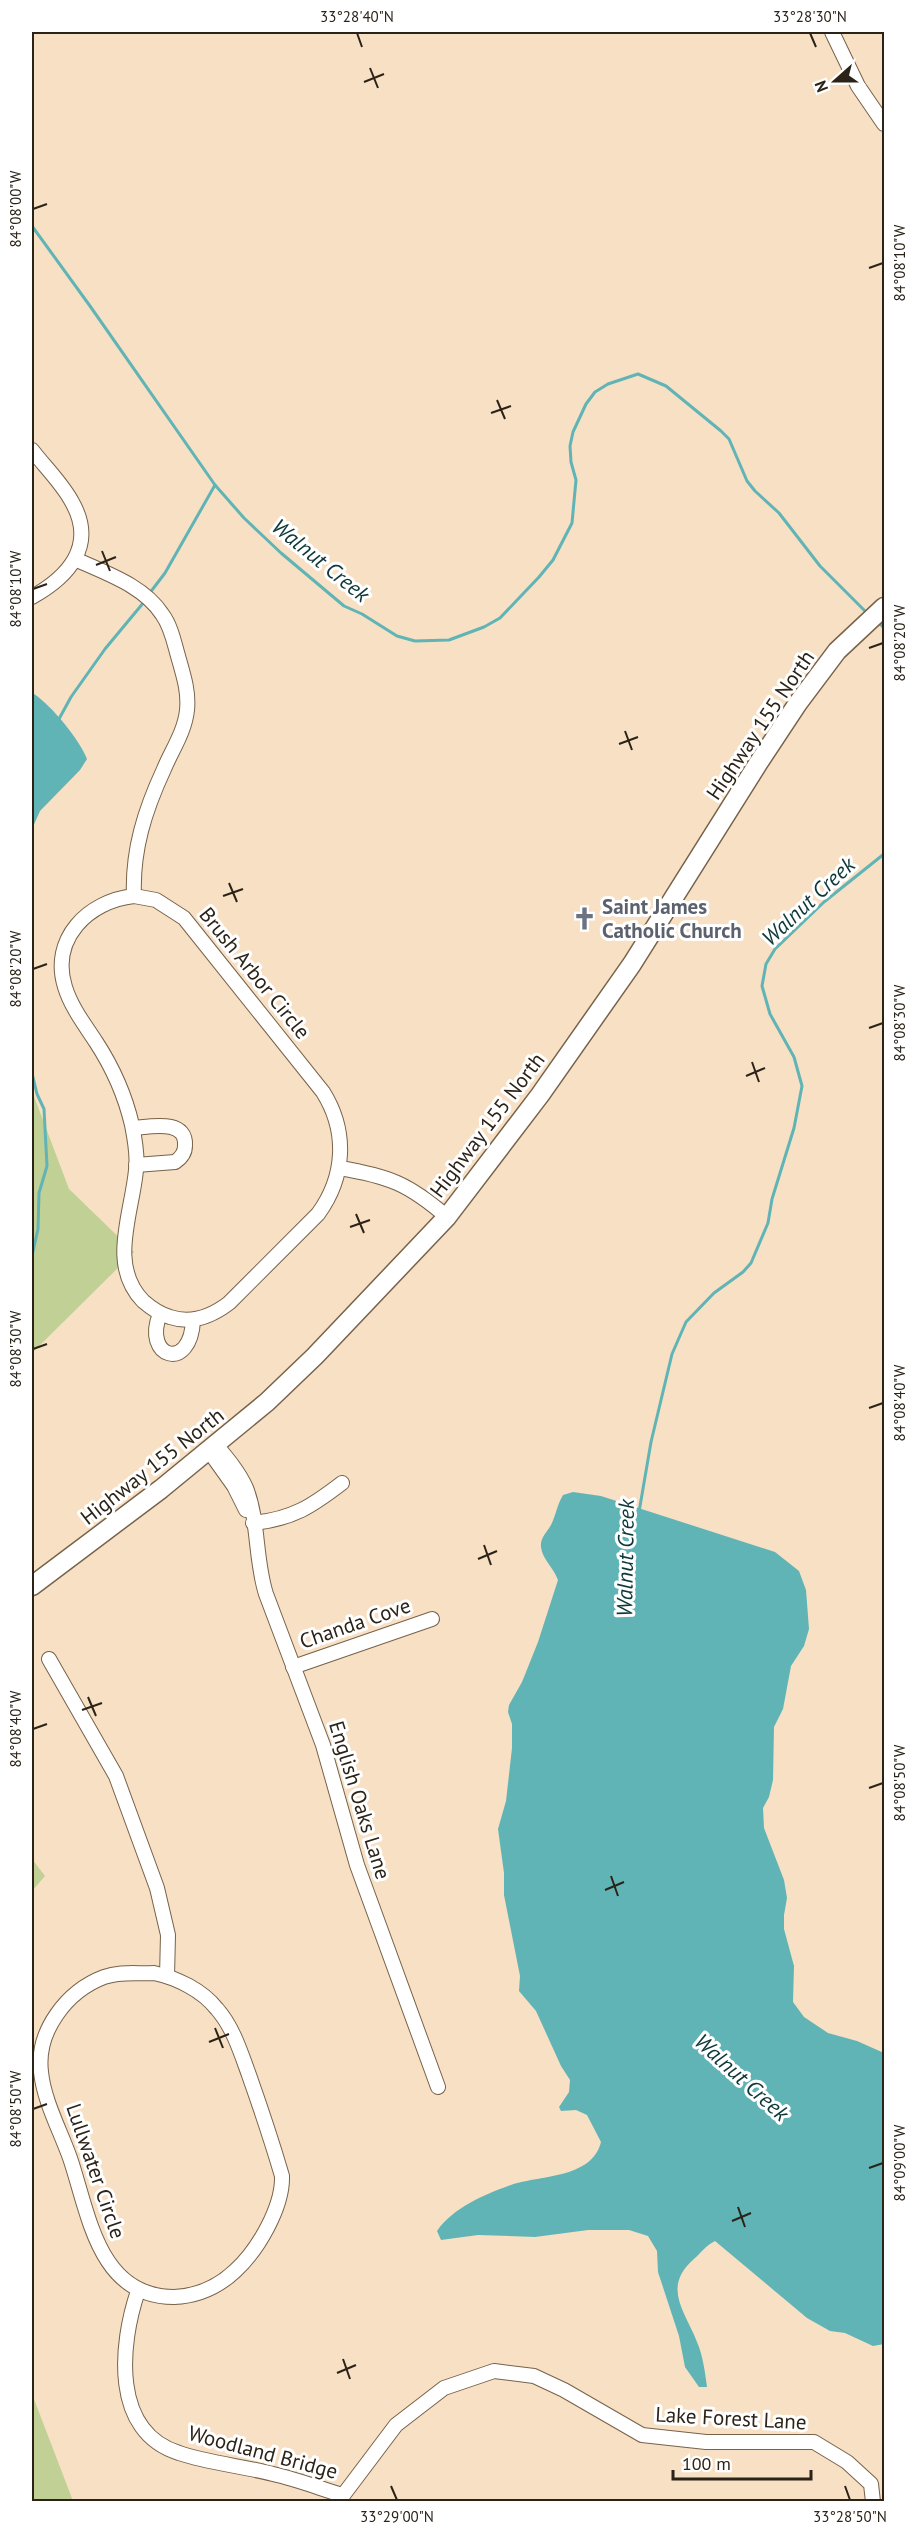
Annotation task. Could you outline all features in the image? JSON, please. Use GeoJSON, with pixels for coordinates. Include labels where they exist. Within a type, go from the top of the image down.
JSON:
{"type":"FeatureCollection","features":[{"type":"Feature","properties":{"kind":"main road","name":"Highway 155 North"},"geometry":{"type":"LineString","coordinates":[[32,1586],[213,1448],[267,1402],[308,1364],[447,1217],[540,1095],[632,964],[780,729],[837,651],[885,608]]}},
{"type":"Feature","properties":{"kind":"street"},"geometry":{"type":"LineString","coordinates":[[832,32],[858,86],[885,124]]}},
{"type":"Feature","properties":{"kind":"street"},"geometry":{"type":"LineString","coordinates":[[32,450],[75,508],[80,534],[75,559],[59,580],[32,597]]}},
{"type":"Feature","properties":{"kind":"street"},"geometry":{"type":"LineString","coordinates":[[75,559],[139,590],[158,608],[169,627],[186,686],[187,711],[183,727],[152,795],[140,831],[134,860],[134,896],[99,906],[79,921],[65,946],[62,969],[71,1001],[118,1082],[133,1128],[136,1165],[124,1266],[134,1288],[146,1303],[160,1314],[182,1320],[193,1320],[192,1337],[182,1351],[171,1353],[162,1349],[155,1337],[155,1325],[160,1314]]}},
{"type":"Feature","properties":{"kind":"street","name":"Brush Arbor Circle"},"geometry":{"type":"LineString","coordinates":[[134,896],[156,900],[184,918],[323,1092],[339,1129],[341,1148],[339,1168],[329,1198],[311,1223],[229,1303],[212,1314],[193,1320]]}},
{"type":"Feature","properties":{"kind":"street"},"geometry":{"type":"LineString","coordinates":[[133,1128],[172,1126],[181,1133],[185,1143],[184,1152],[175,1162],[136,1165]]}},
{"type":"Feature","properties":{"kind":"street"},"geometry":{"type":"LineString","coordinates":[[339,1168],[377,1175],[400,1183],[421,1194],[447,1217]]}},
{"type":"Feature","properties":{"kind":"street","name":"English Oaks Lane"},"geometry":{"type":"LineString","coordinates":[[213,1448],[253,1523],[261,1578],[329,1761],[357,1865],[438,2087]]}},
{"type":"Feature","properties":{"kind":"street"},"geometry":{"type":"LineString","coordinates":[[253,1523],[281,1519],[296,1514],[320,1500],[342,1483]]}},
{"type":"Feature","properties":{"kind":"street","name":"Chanda Cove"},"geometry":{"type":"LineString","coordinates":[[293,1667],[432,1619]]}},
{"type":"Feature","properties":{"kind":"street"},"geometry":{"type":"LineString","coordinates":[[49,1659],[116,1776],[157,1888],[168,1935],[167,1976]]}},
{"type":"Feature","properties":{"kind":"street","name":"Lullwater Circle"},"geometry":{"type":"LineString","coordinates":[[119,1974],[167,1976],[186,1984],[209,2000],[229,2027],[266,2124],[282,2176],[283,2190],[277,2210],[260,2240],[239,2268],[224,2281],[206,2291],[186,2296],[165,2297],[138,2291],[109,2266],[99,2248],[45,2092],[41,2058],[48,2031],[57,2013],[70,1997],[87,1985],[106,1976],[119,1974]]}},
{"type":"Feature","properties":{"kind":"street","name":"Woodland Bridge"},"geometry":{"type":"LineString","coordinates":[[138,2291],[128,2326],[124,2354],[126,2380],[137,2421],[155,2440],[177,2453],[274,2474],[340,2498]]}},
{"type":"Feature","properties":{"kind":"street","name":"Lake Forest Lane"},"geometry":{"type":"LineString","coordinates":[[340,2498],[396,2425],[444,2388],[494,2371],[534,2376],[564,2390],[642,2435],[706,2442],[814,2442],[878,2482],[873,2502]]}},
{"type":"Feature","properties":{"kind":"green space"},"geometry":{"type":"Polygon","coordinates":[[[32,1091],[69,1189],[134,1252],[32,1353],[32,1091]]]}},
{"type":"Feature","properties":{"kind":"green space"},"geometry":{"type":"Polygon","coordinates":[[[32,1859],[45,1876],[32,1891],[32,1859]]]}},
{"type":"Feature","properties":{"kind":"green space"},"geometry":{"type":"Polygon","coordinates":[[[32,2394],[73,2501],[32,2501],[32,2394]]]}},
{"type":"Feature","properties":{"kind":"water"},"geometry":{"type":"Polygon","coordinates":[[[34,694],[64,724],[78,742],[87,759],[80,770],[40,811],[32,829],[32,698],[34,694]]]}},
{"type":"Feature","properties":{"kind":"water"},"geometry":{"type":"Polygon","coordinates":[[[573,1492],[601,1496],[775,1552],[799,1571],[806,1590],[809,1629],[804,1646],[791,1666],[783,1709],[774,1727],[773,1780],[769,1797],[763,1808],[764,1828],[784,1880],[787,1898],[784,1929],[794,1966],[793,2002],[804,2017],[828,2033],[857,2041],[884,2053],[884,2344],[873,2346],[845,2333],[830,2331],[807,2318],[715,2241],[685,2269],[679,2279],[679,2299],[702,2358],[707,2387],[699,2387],[685,2367],[679,2336],[658,2272],[657,2251],[648,2236],[629,2230],[588,2230],[535,2237],[478,2235],[441,2240],[437,2231],[452,2215],[490,2193],[511,2185],[576,2169],[596,2154],[601,2142],[587,2115],[576,2110],[561,2111],[559,2107],[569,2092],[570,2080],[561,2066],[536,2011],[519,1991],[520,1976],[504,1895],[504,1873],[498,1829],[506,1801],[512,1748],[509,1705],[522,1682],[538,1642],[558,1580],[544,1556],[542,1541],[563,1495],[573,1492]]]}},
{"type":"Feature","properties":{"kind":"waterway","name":"Walnut Creek"},"geometry":{"type":"LineString","coordinates":[[32,226],[215,485],[244,518],[281,553],[344,606],[362,614],[397,636],[415,641],[449,640],[484,627],[500,618],[539,577],[553,560],[572,523],[576,480],[570,446],[573,432],[586,404],[595,392],[608,384],[638,374],[666,386],[729,439],[747,481],[779,513],[820,566],[867,613]]}},
{"type":"Feature","properties":{"kind":"waterway"},"geometry":{"type":"LineString","coordinates":[[149,594],[165,573],[215,485]]}},
{"type":"Feature","properties":{"kind":"waterway"},"geometry":{"type":"LineString","coordinates":[[59,719],[71,697],[105,649],[144,602]]}},
{"type":"Feature","properties":{"kind":"waterway","name":"Walnut Creek"},"geometry":{"type":"LineString","coordinates":[[877,621],[884,628]]}},
{"type":"Feature","properties":{"kind":"waterway","name":"Walnut Creek"},"geometry":{"type":"LineString","coordinates":[[639,1512],[651,1442],[672,1354],[686,1322],[714,1293],[743,1272],[751,1263],[768,1223],[772,1199],[794,1128],[802,1086],[794,1057],[770,1014],[762,986],[766,964],[775,949],[824,902],[884,854]]}},
{"type":"Feature","properties":{"kind":"waterway"},"geometry":{"type":"LineString","coordinates":[[32,1073],[37,1094],[44,1109],[47,1166],[39,1193],[38,1229],[32,1256]]}},
{"type":"Feature","properties":{"kind":"place","name":"Saint James Catholic Church"},"geometry":{"type":"Point","coordinates":[584,918]}}]}
